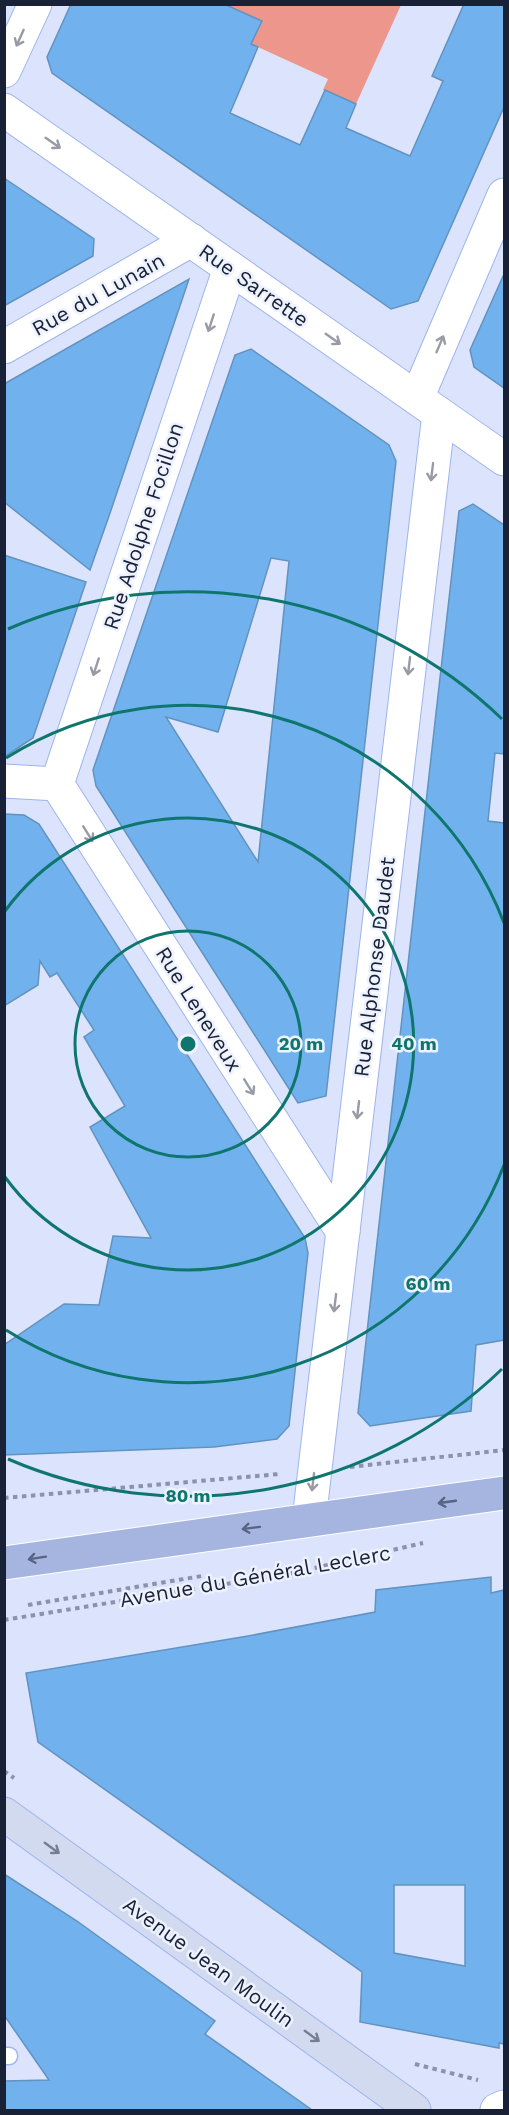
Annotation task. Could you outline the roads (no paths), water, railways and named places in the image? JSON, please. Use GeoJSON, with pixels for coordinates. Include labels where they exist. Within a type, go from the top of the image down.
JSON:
{"type":"FeatureCollection","features":[{"type":"Feature","properties":{"kind":"main road","name":"Avenue du Général Leclerc"},"geometry":{"type":"LineString","coordinates":[[4,1563],[504,1493]]}},
{"type":"Feature","properties":{"kind":"main road","name":"Avenue Jean Moulin"},"geometry":{"type":"LineString","coordinates":[[4,1814],[414,2110]]}},
{"type":"Feature","properties":{"kind":"street"},"geometry":{"type":"LineString","coordinates":[[4,71],[35,4]]}},
{"type":"Feature","properties":{"kind":"street","name":"Rue Sarrette"},"geometry":{"type":"LineString","coordinates":[[4,110],[504,459]]}},
{"type":"Feature","properties":{"kind":"street","name":"Rue Alphonse Daudet"},"geometry":{"type":"LineString","coordinates":[[309,1520],[343,1232],[428,406],[504,195]]}},
{"type":"Feature","properties":{"kind":"street","name":"Rue du Lunain"},"geometry":{"type":"LineString","coordinates":[[4,346],[191,240]]}},
{"type":"Feature","properties":{"kind":"street","name":"Rue Adolphe Focillon"},"geometry":{"type":"LineString","coordinates":[[57,784],[230,268]]}},
{"type":"Feature","properties":{"kind":"street"},"geometry":{"type":"LineString","coordinates":[[4,781],[57,784]]}},
{"type":"Feature","properties":{"kind":"street","name":"Rue Leneveux"},"geometry":{"type":"LineString","coordinates":[[57,784],[343,1232]]}},
{"type":"Feature","properties":{"kind":"street"},"geometry":{"type":"LineString","coordinates":[[497,2110],[504,2107]]}}]}
